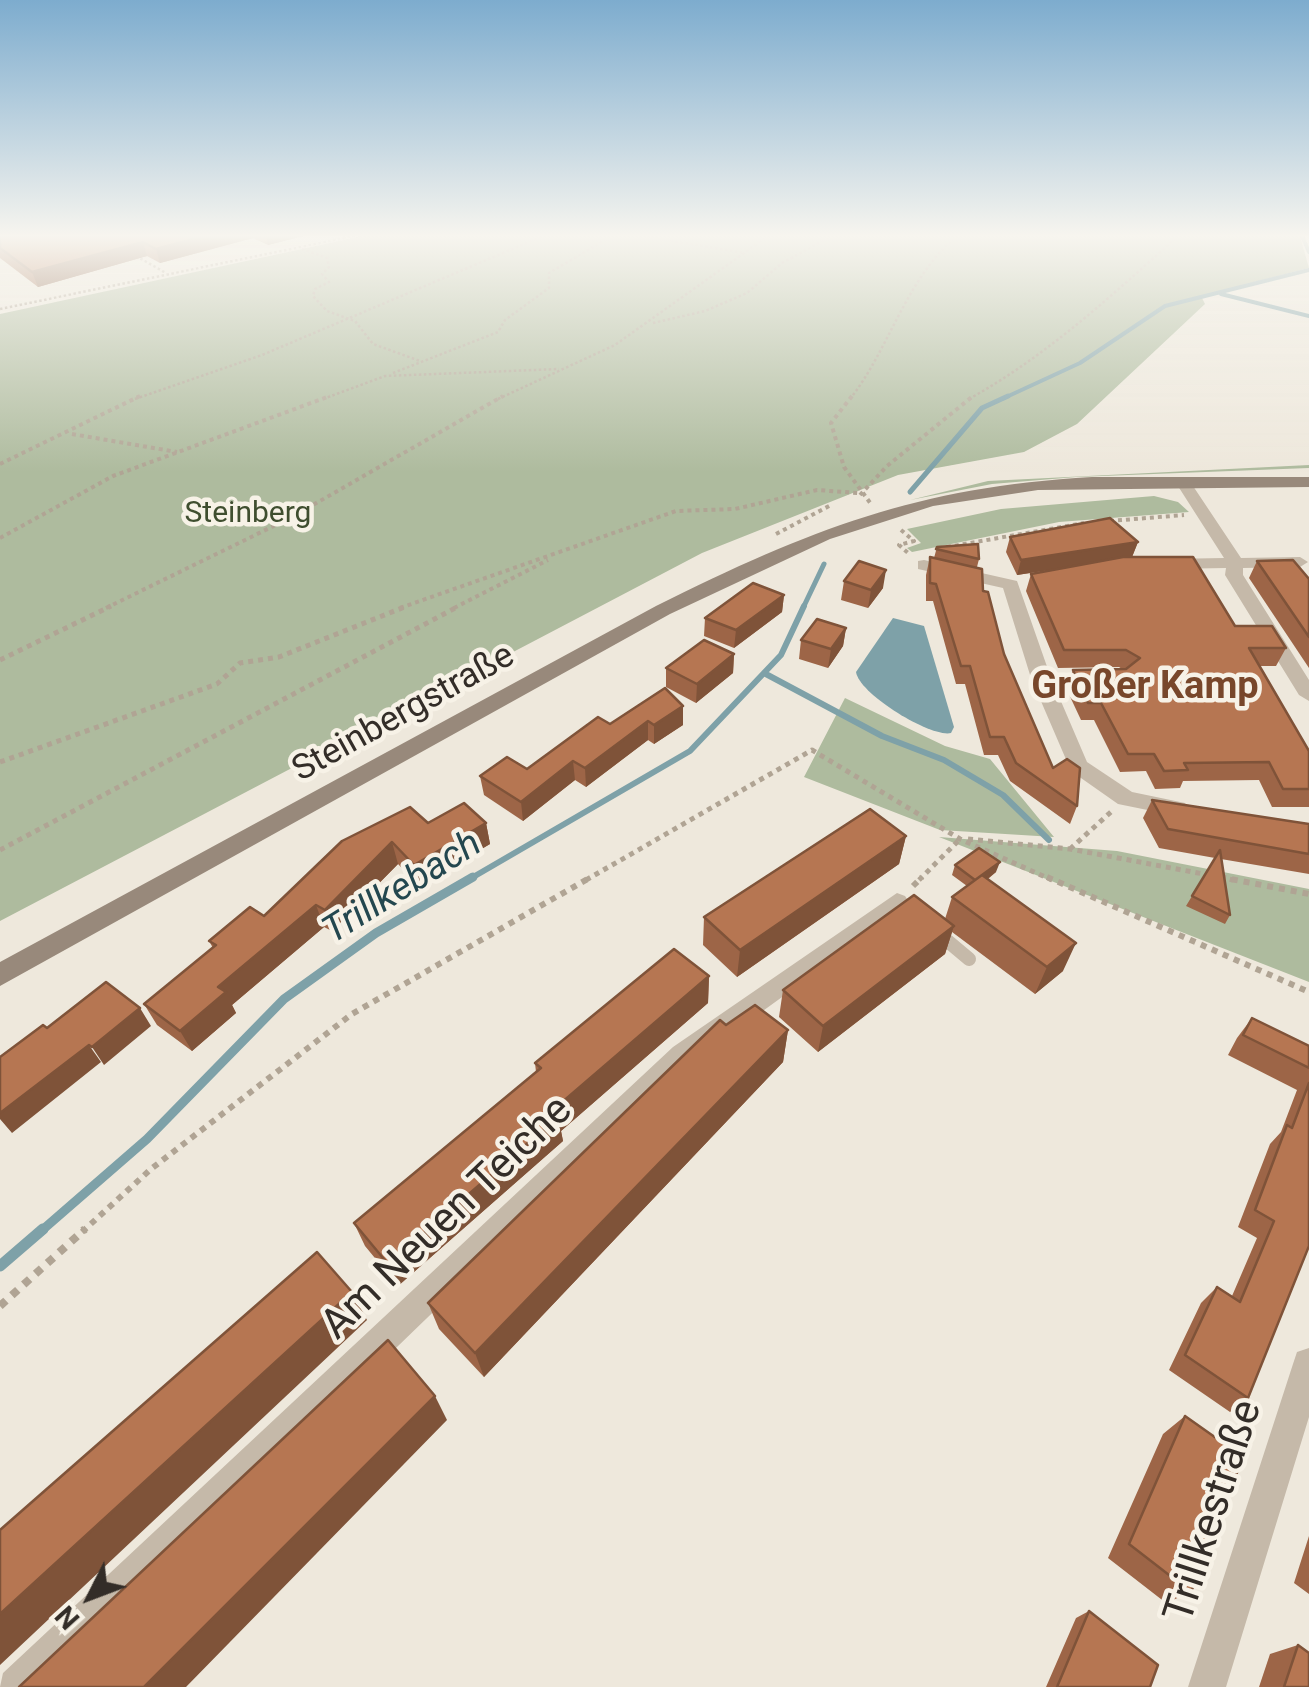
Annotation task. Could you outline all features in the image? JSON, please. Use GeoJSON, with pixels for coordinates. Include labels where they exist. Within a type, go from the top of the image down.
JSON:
{"type":"FeatureCollection","features":[{"type":"Feature","properties":{"kind":"main road","name":"Steinbergstraße"},"geometry":{"type":"LineString","coordinates":[[0,976],[663,610],[759,563],[849,528],[1026,496],[1155,490],[1184,483],[1309,482]]}},
{"type":"Feature","properties":{"kind":"street"},"geometry":{"type":"LineString","coordinates":[[1184,483],[1236,562],[1234,575],[1309,695]]}},
{"type":"Feature","properties":{"kind":"street"},"geometry":{"type":"LineString","coordinates":[[925,556],[1020,584],[1078,766],[1126,799],[1199,812]]}},
{"type":"Feature","properties":{"kind":"street"},"geometry":{"type":"LineString","coordinates":[[1156,564],[1300,562]]}},
{"type":"Feature","properties":{"kind":"street","name":"Am Neuen Teiche"},"geometry":{"type":"LineString","coordinates":[[17,1687],[682,1055],[909,910]]}},
{"type":"Feature","properties":{"kind":"street","name":"Trillkestraße"},"geometry":{"type":"LineString","coordinates":[[1207,1687],[1309,1364]]}},
{"type":"Feature","properties":{"kind":"lane"},"geometry":{"type":"LineString","coordinates":[[909,910],[970,959]]}},
{"type":"Feature","properties":{"kind":"path"},"geometry":{"type":"LineString","coordinates":[[335,315],[355,321],[367,343],[377,349],[394,348],[421,362]]}},
{"type":"Feature","properties":{"kind":"path"},"geometry":{"type":"LineString","coordinates":[[0,464],[141,396],[197,378],[354,315]]}},
{"type":"Feature","properties":{"kind":"path"},"geometry":{"type":"LineString","coordinates":[[0,538],[113,476],[498,332],[512,315]]}},
{"type":"Feature","properties":{"kind":"path"},"geometry":{"type":"LineString","coordinates":[[650,324],[660,315]]}},
{"type":"Feature","properties":{"kind":"path"},"geometry":{"type":"LineString","coordinates":[[0,660],[292,516],[471,411],[650,324],[689,315]]}},
{"type":"Feature","properties":{"kind":"path"},"geometry":{"type":"LineString","coordinates":[[858,492],[837,457],[831,423],[882,353],[899,315]]}},
{"type":"Feature","properties":{"kind":"path"},"geometry":{"type":"LineString","coordinates":[[0,762],[202,690],[216,684],[240,663],[280,658],[360,622],[676,512],[735,509],[817,490],[858,492],[963,402],[1014,374],[1091,315]]}},
{"type":"Feature","properties":{"kind":"path"},"geometry":{"type":"LineString","coordinates":[[385,376],[562,369]]}},
{"type":"Feature","properties":{"kind":"path"},"geometry":{"type":"LineString","coordinates":[[69,434],[177,452]]}},
{"type":"Feature","properties":{"kind":"path"},"geometry":{"type":"LineString","coordinates":[[899,528],[914,541],[899,545],[910,555],[925,556],[1061,525],[1205,513]]}},
{"type":"Feature","properties":{"kind":"path"},"geometry":{"type":"LineString","coordinates":[[0,850],[293,690],[568,550]]}},
{"type":"Feature","properties":{"kind":"path"},"geometry":{"type":"LineString","coordinates":[[0,1306],[151,1169],[352,1014],[812,750],[960,839],[1309,992]]}},
{"type":"Feature","properties":{"kind":"path"},"geometry":{"type":"LineString","coordinates":[[1070,849],[1126,799]]}},
{"type":"Feature","properties":{"kind":"path"},"geometry":{"type":"LineString","coordinates":[[960,839],[1070,849],[1309,894]]}},
{"type":"Feature","properties":{"kind":"path"},"geometry":{"type":"LineString","coordinates":[[909,910],[960,839]]}},
{"type":"Feature","properties":{"kind":"green space","name":"Steinberg"},"geometry":{"type":"Polygon","coordinates":[[[0,315],[1194,315],[1077,424],[1024,452],[898,475],[702,553],[0,921],[0,315]]]}},
{"type":"Feature","properties":{"kind":"green space"},"geometry":{"type":"Polygon","coordinates":[[[1309,465],[992,484],[910,500],[988,481],[1309,465]]]}},
{"type":"Feature","properties":{"kind":"green space"},"geometry":{"type":"Polygon","coordinates":[[[1154,496],[1178,502],[1189,512],[1059,522],[912,552],[907,548],[921,543],[907,529],[1001,509],[1154,496]]]}},
{"type":"Feature","properties":{"kind":"green space"},"geometry":{"type":"Polygon","coordinates":[[[845,698],[945,746],[990,759],[1054,837],[940,830],[804,777],[845,698]]]}},
{"type":"Feature","properties":{"kind":"green space"},"geometry":{"type":"Polygon","coordinates":[[[939,837],[1117,851],[1309,889],[1309,982],[939,837]]]}},
{"type":"Feature","properties":{"kind":"water"},"geometry":{"type":"Polygon","coordinates":[[[893,618],[924,626],[954,727],[951,733],[913,722],[869,692],[860,681],[856,672],[893,618]]]}},
{"type":"Feature","properties":{"kind":"building"},"geometry":{"type":"Polygon","coordinates":[[[1110,518],[1138,542],[1021,560],[1010,537],[1110,518]]]}},
{"type":"Feature","properties":{"kind":"building"},"geometry":{"type":"Polygon","coordinates":[[[978,544],[979,559],[936,549],[937,547],[978,544]]]}},
{"type":"Feature","properties":{"kind":"building"},"geometry":{"type":"Polygon","coordinates":[[[930,557],[982,569],[983,591],[988,592],[1004,654],[1053,768],[1067,759],[1080,768],[1077,806],[1016,763],[1004,737],[990,737],[970,666],[961,666],[936,584],[930,583],[930,557]]]}},
{"type":"Feature","properties":{"kind":"building"},"geometry":{"type":"Polygon","coordinates":[[[1123,557],[1193,557],[1235,626],[1272,626],[1286,648],[1249,648],[1309,751],[1309,789],[1283,789],[1269,762],[1184,763],[1188,770],[1164,771],[1154,754],[1128,754],[1101,703],[1088,703],[1073,670],[1126,669],[1140,658],[1126,650],[1064,650],[1031,574],[1123,557]]]}},
{"type":"Feature","properties":{"kind":"building"},"geometry":{"type":"Polygon","coordinates":[[[1293,560],[1309,579],[1309,637],[1257,561],[1293,560]]]}},
{"type":"Feature","properties":{"kind":"building"},"geometry":{"type":"Polygon","coordinates":[[[859,561],[886,570],[871,590],[844,581],[859,561]]]}},
{"type":"Feature","properties":{"kind":"building"},"geometry":{"type":"Polygon","coordinates":[[[753,583],[784,595],[736,630],[705,618],[753,583]]]}},
{"type":"Feature","properties":{"kind":"building"},"geometry":{"type":"Polygon","coordinates":[[[817,619],[846,628],[831,649],[801,640],[817,619]]]}},
{"type":"Feature","properties":{"kind":"building"},"geometry":{"type":"Polygon","coordinates":[[[704,640],[734,654],[697,684],[666,668],[704,640]]]}},
{"type":"Feature","properties":{"kind":"building"},"geometry":{"type":"Polygon","coordinates":[[[665,688],[683,706],[654,725],[648,721],[585,768],[573,761],[521,802],[480,776],[507,757],[527,769],[598,717],[610,724],[665,688]]]}},
{"type":"Feature","properties":{"kind":"building"},"geometry":{"type":"Polygon","coordinates":[[[1152,800],[1309,824],[1309,854],[1168,829],[1152,800]]]}},
{"type":"Feature","properties":{"kind":"building"},"geometry":{"type":"Polygon","coordinates":[[[464,803],[486,823],[414,865],[392,842],[325,910],[316,905],[218,987],[226,992],[180,1031],[144,1004],[216,945],[209,941],[250,907],[264,916],[342,841],[410,807],[428,823],[464,803]]]}},
{"type":"Feature","properties":{"kind":"building"},"geometry":{"type":"Polygon","coordinates":[[[870,809],[906,836],[740,950],[704,917],[870,809]]]}},
{"type":"Feature","properties":{"kind":"building"},"geometry":{"type":"Polygon","coordinates":[[[979,848],[1000,862],[975,880],[955,865],[979,848]]]}},
{"type":"Feature","properties":{"kind":"building"},"geometry":{"type":"Polygon","coordinates":[[[1220,850],[1230,915],[1192,896],[1220,850]]]}},
{"type":"Feature","properties":{"kind":"building"},"geometry":{"type":"Polygon","coordinates":[[[982,875],[1076,943],[1047,967],[952,897],[982,875]]]}},
{"type":"Feature","properties":{"kind":"building"},"geometry":{"type":"Polygon","coordinates":[[[914,895],[954,926],[823,1026],[783,990],[914,895]]]}},
{"type":"Feature","properties":{"kind":"building"},"geometry":{"type":"Polygon","coordinates":[[[674,949],[709,976],[553,1110],[559,1116],[388,1264],[354,1223],[541,1068],[535,1063],[674,949]]]}},
{"type":"Feature","properties":{"kind":"building"},"geometry":{"type":"Polygon","coordinates":[[[106,982],[140,1008],[0,1113],[0,1057],[43,1025],[47,1028],[106,982]]]}},
{"type":"Feature","properties":{"kind":"building"},"geometry":{"type":"Polygon","coordinates":[[[755,1005],[788,1030],[475,1353],[428,1303],[720,1020],[726,1025],[755,1005]]]}},
{"type":"Feature","properties":{"kind":"building"},"geometry":{"type":"Polygon","coordinates":[[[1252,1018],[1309,1046],[1309,1068],[1243,1035],[1252,1018]]]}},
{"type":"Feature","properties":{"kind":"building"},"geometry":{"type":"Polygon","coordinates":[[[1309,1083],[1309,1246],[1248,1398],[1185,1355],[1217,1287],[1240,1302],[1274,1221],[1255,1210],[1287,1125],[1292,1128],[1309,1083]]]}},
{"type":"Feature","properties":{"kind":"building"},"geometry":{"type":"Polygon","coordinates":[[[317,1252],[352,1292],[0,1614],[0,1530],[317,1252]]]}},
{"type":"Feature","properties":{"kind":"building"},"geometry":{"type":"Polygon","coordinates":[[[388,1340],[435,1396],[144,1687],[19,1687],[388,1340]]]}},
{"type":"Feature","properties":{"kind":"building"},"geometry":{"type":"Polygon","coordinates":[[[1185,1416],[1243,1457],[1191,1592],[1129,1544],[1185,1416]]]}},
{"type":"Feature","properties":{"kind":"building"},"geometry":{"type":"Polygon","coordinates":[[[1089,1611],[1158,1665],[1150,1687],[1057,1687],[1089,1611]]]}},
{"type":"Feature","properties":{"kind":"building"},"geometry":{"type":"Polygon","coordinates":[[[1298,1645],[1309,1653],[1309,1687],[1284,1687],[1298,1645]]]}},
{"type":"Feature","properties":{"kind":"waterway","name":"Trillkebach"},"geometry":{"type":"LineString","coordinates":[[1002,399],[1080,363],[1152,315]]}},
{"type":"Feature","properties":{"kind":"waterway"},"geometry":{"type":"LineString","coordinates":[[1304,315],[1309,316]]}},
{"type":"Feature","properties":{"kind":"waterway","name":"Trillkebach"},"geometry":{"type":"LineString","coordinates":[[910,492],[982,408],[1008,396]]}},
{"type":"Feature","properties":{"kind":"waterway","name":"Trillkebach"},"geometry":{"type":"LineString","coordinates":[[803,608],[824,564]]}},
{"type":"Feature","properties":{"kind":"waterway","name":"Trillkebach"},"geometry":{"type":"LineString","coordinates":[[468,880],[690,751],[781,655],[804,606]]}},
{"type":"Feature","properties":{"kind":"waterway"},"geometry":{"type":"LineString","coordinates":[[764,673],[882,736],[944,760],[1003,795],[1049,840]]}},
{"type":"Feature","properties":{"kind":"waterway","name":"Trillkebach"},"geometry":{"type":"LineString","coordinates":[[40,1232],[147,1139],[284,999],[376,933],[473,877]]}},
{"type":"Feature","properties":{"kind":"waterway","name":"Trillkebach"},"geometry":{"type":"LineString","coordinates":[[0,1266],[43,1229]]}},
{"type":"Feature","properties":{"kind":"district","name":"Großer Kamp"},"geometry":{"type":"Point","coordinates":[1145,688]}}]}
